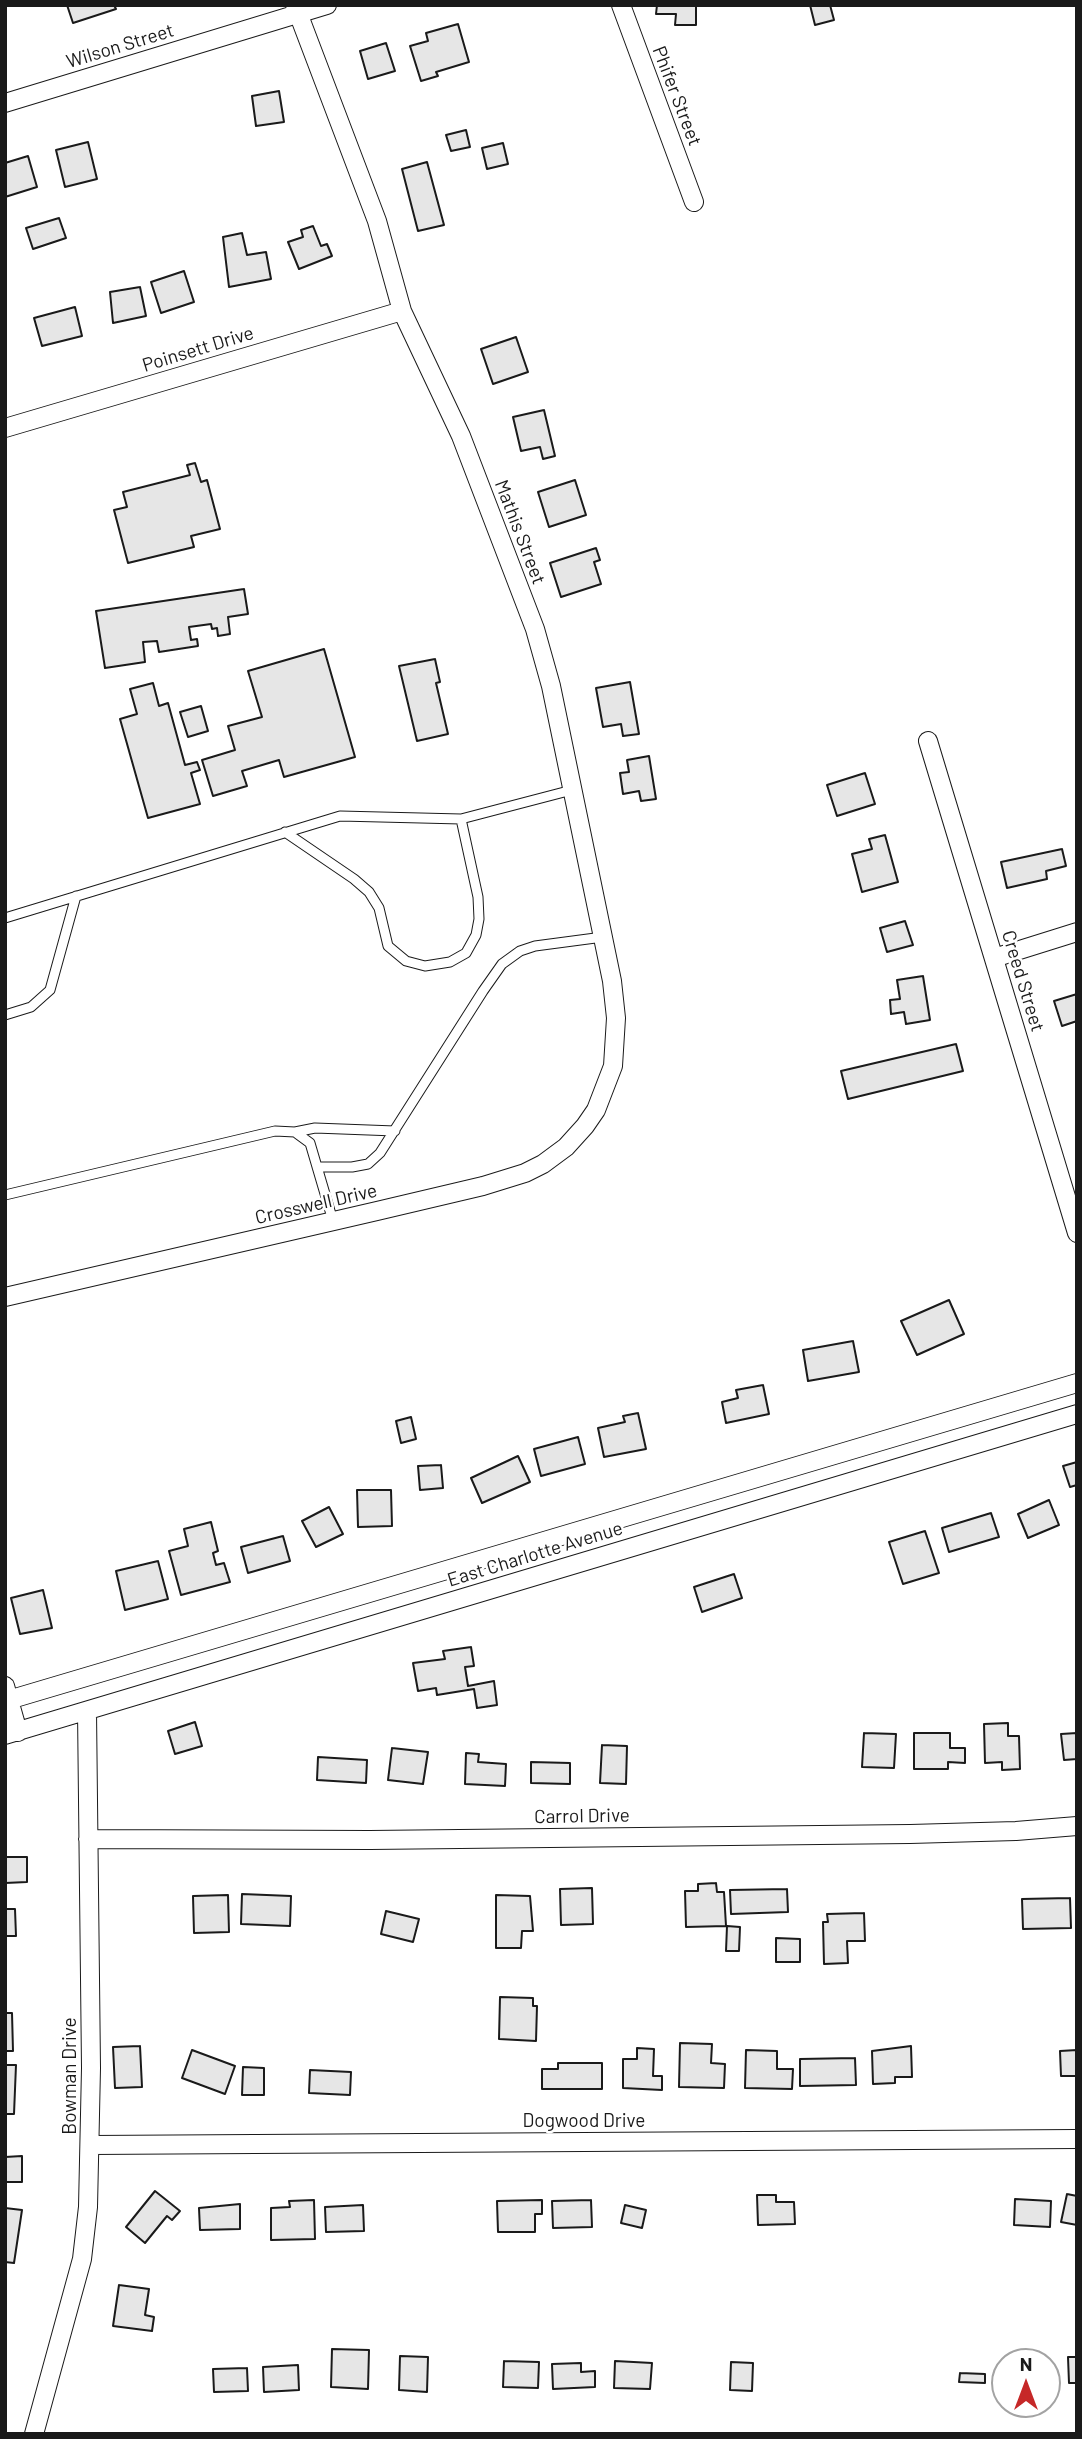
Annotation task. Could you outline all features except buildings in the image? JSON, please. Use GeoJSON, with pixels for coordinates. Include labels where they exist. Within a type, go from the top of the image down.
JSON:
{"type":"FeatureCollection","features":[{"type":"Feature","properties":{"kind":"street","name":"Wilson Street"},"geometry":{"type":"LineString","coordinates":[[5,103],[297,10],[327,5]]}},
{"type":"Feature","properties":{"kind":"street","name":"Phifer Street"},"geometry":{"type":"LineString","coordinates":[[621,5],[694,202]]}},
{"type":"Feature","properties":{"kind":"street","name":"Mathis Street"},"geometry":{"type":"LineString","coordinates":[[297,10],[377,221],[402,311],[461,436],[534,629],[551,686],[612,981],[616,1018],[613,1066],[603,1096]]}},
{"type":"Feature","properties":{"kind":"street","name":"Poinsett Drive"},"geometry":{"type":"LineString","coordinates":[[5,428],[402,311]]}},
{"type":"Feature","properties":{"kind":"street","name":"Creed Street"},"geometry":{"type":"LineString","coordinates":[[928,741],[1077,1233]]}},
{"type":"Feature","properties":{"kind":"street"},"geometry":{"type":"LineString","coordinates":[[994,958],[1077,932]]}},
{"type":"Feature","properties":{"kind":"street","name":"Crosswell Drive"},"geometry":{"type":"LineString","coordinates":[[5,1297],[483,1186],[524,1173],[566,1147],[585,1126],[603,1096]]}},
{"type":"Feature","properties":{"kind":"street","name":"East Charlotte Avenue"},"geometry":{"type":"LineString","coordinates":[[7,1696],[1077,1383]]}},
{"type":"Feature","properties":{"kind":"street","name":"East Charlotte Avenue"},"geometry":{"type":"LineString","coordinates":[[12,1733],[1077,1415]]}},
{"type":"Feature","properties":{"kind":"street"},"geometry":{"type":"LineString","coordinates":[[7,1696],[12,1733]]}},
{"type":"Feature","properties":{"kind":"street","name":"Bowman Drive"},"geometry":{"type":"LineString","coordinates":[[34,2434],[82,2259],[89,2207],[91,2145],[87,1711]]}},
{"type":"Feature","properties":{"kind":"street","name":"Carrol Drive"},"geometry":{"type":"LineString","coordinates":[[88,1839],[370,1840],[910,1834],[1077,1826]]}},
{"type":"Feature","properties":{"kind":"street","name":"Dogwood Drive"},"geometry":{"type":"LineString","coordinates":[[91,2145],[1077,2139]]}},
{"type":"Feature","properties":{"kind":"lane"},"geometry":{"type":"LineString","coordinates":[[5,918],[340,816],[461,820],[572,790]]}},
{"type":"Feature","properties":{"kind":"lane"},"geometry":{"type":"LineString","coordinates":[[285,832],[369,892],[379,908],[388,946],[406,961],[425,966],[450,962],[466,953],[476,935],[479,919],[478,897],[461,820]]}},
{"type":"Feature","properties":{"kind":"lane"},"geometry":{"type":"LineString","coordinates":[[5,1015],[31,1007],[50,990],[76,896]]}},
{"type":"Feature","properties":{"kind":"lane"},"geometry":{"type":"LineString","coordinates":[[317,1167],[368,1164],[380,1153],[502,964],[520,951],[535,946],[603,937]]}},
{"type":"Feature","properties":{"kind":"lane"},"geometry":{"type":"LineString","coordinates":[[5,1195],[275,1131],[295,1132],[315,1128],[395,1131]]}},
{"type":"Feature","properties":{"kind":"lane"},"geometry":{"type":"LineString","coordinates":[[295,1132],[310,1143],[333,1221]]}}]}
